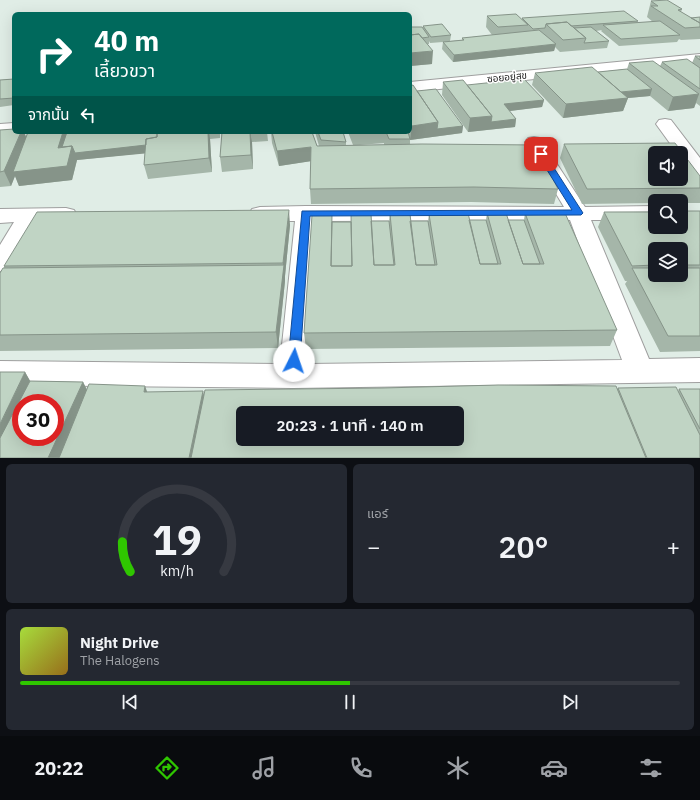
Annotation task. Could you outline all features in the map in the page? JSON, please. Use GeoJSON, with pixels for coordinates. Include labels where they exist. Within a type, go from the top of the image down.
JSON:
{"type":"FeatureCollection","features":[{"type":"Feature","properties":{"kind":"street","name":"ซอยอยู่สุข"},"geometry":{"type":"LineString","coordinates":[[412,87],[700,58]]}},
{"type":"Feature","properties":{"kind":"street"},"geometry":{"type":"LineString","coordinates":[[665,124],[700,171]]}},
{"type":"Feature","properties":{"kind":"street"},"geometry":{"type":"LineString","coordinates":[[0,129],[12,128]]}},
{"type":"Feature","properties":{"kind":"street"},"geometry":{"type":"LineString","coordinates":[[534,142],[578,213],[640,371]]}},
{"type":"Feature","properties":{"kind":"street"},"geometry":{"type":"LineString","coordinates":[[293,376],[306,213]]}},
{"type":"Feature","properties":{"kind":"street"},"geometry":{"type":"LineString","coordinates":[[243,214],[648,213]]}},
{"type":"Feature","properties":{"kind":"street"},"geometry":{"type":"LineString","coordinates":[[0,263],[30,215]]}},
{"type":"Feature","properties":{"kind":"street"},"geometry":{"type":"LineString","coordinates":[[0,216],[85,215]]}},
{"type":"Feature","properties":{"kind":"street"},"geometry":{"type":"LineString","coordinates":[[0,373],[293,376],[700,370]]}},
{"type":"Feature","properties":{"kind":"building"},"geometry":{"type":"Polygon","coordinates":[[[667,0],[682,9],[678,10],[700,23],[700,27],[685,28],[651,6],[658,6],[651,1],[667,0]]]}},
{"type":"Feature","properties":{"kind":"building"},"geometry":{"type":"Polygon","coordinates":[[[624,11],[638,21],[571,26],[567,22],[546,24],[545,28],[533,29],[522,18],[624,11]]]}},
{"type":"Feature","properties":{"kind":"building"},"geometry":{"type":"Polygon","coordinates":[[[516,14],[528,25],[498,27],[487,16],[516,14]]]}},
{"type":"Feature","properties":{"kind":"building"},"geometry":{"type":"Polygon","coordinates":[[[700,17],[700,23],[691,18],[700,17]]]}},
{"type":"Feature","properties":{"kind":"building"},"geometry":{"type":"Polygon","coordinates":[[[660,21],[680,35],[621,39],[603,25],[660,21]]]}},
{"type":"Feature","properties":{"kind":"building"},"geometry":{"type":"Polygon","coordinates":[[[567,22],[586,38],[563,40],[546,24],[567,22]]]}},
{"type":"Feature","properties":{"kind":"building"},"geometry":{"type":"Polygon","coordinates":[[[442,24],[451,35],[431,37],[423,26],[442,24]]]}},
{"type":"Feature","properties":{"kind":"building"},"geometry":{"type":"Polygon","coordinates":[[[412,27],[422,27],[429,37],[422,38],[419,34],[412,35],[412,27]]]}},
{"type":"Feature","properties":{"kind":"building"},"geometry":{"type":"Polygon","coordinates":[[[591,27],[609,41],[584,43],[586,38],[574,28],[591,27]]]}},
{"type":"Feature","properties":{"kind":"building"},"geometry":{"type":"Polygon","coordinates":[[[539,30],[556,44],[454,55],[443,42],[464,40],[462,38],[539,30]]]}},
{"type":"Feature","properties":{"kind":"building"},"geometry":{"type":"Polygon","coordinates":[[[419,34],[433,51],[412,53],[412,35],[419,34]]]}},
{"type":"Feature","properties":{"kind":"building"},"geometry":{"type":"Polygon","coordinates":[[[687,59],[700,68],[700,89],[662,62],[687,59]]]}},
{"type":"Feature","properties":{"kind":"building"},"geometry":{"type":"Polygon","coordinates":[[[653,61],[699,94],[673,97],[629,63],[653,61]]]}},
{"type":"Feature","properties":{"kind":"building"},"geometry":{"type":"Polygon","coordinates":[[[592,67],[628,98],[566,104],[535,73],[592,67]]]}},
{"type":"Feature","properties":{"kind":"building"},"geometry":{"type":"Polygon","coordinates":[[[627,69],[652,89],[621,92],[598,72],[627,69]]]}},
{"type":"Feature","properties":{"kind":"building"},"geometry":{"type":"Polygon","coordinates":[[[12,79],[12,98],[0,99],[0,80],[12,79]]]}},
{"type":"Feature","properties":{"kind":"building"},"geometry":{"type":"Polygon","coordinates":[[[524,79],[544,100],[504,104],[516,119],[491,122],[492,116],[467,85],[524,79]]]}},
{"type":"Feature","properties":{"kind":"building"},"geometry":{"type":"Polygon","coordinates":[[[463,80],[492,116],[470,118],[443,82],[463,80]]]}},
{"type":"Feature","properties":{"kind":"building"},"geometry":{"type":"Polygon","coordinates":[[[413,85],[438,122],[412,126],[413,85]]]}},
{"type":"Feature","properties":{"kind":"building"},"geometry":{"type":"Polygon","coordinates":[[[436,89],[463,126],[437,129],[438,122],[417,91],[436,89]]]}},
{"type":"Feature","properties":{"kind":"building"},"geometry":{"type":"Polygon","coordinates":[[[12,129],[12,134],[20,134],[4,171],[0,172],[0,130],[12,129]]]}},
{"type":"Feature","properties":{"kind":"building"},"geometry":{"type":"Polygon","coordinates":[[[27,134],[62,134],[58,148],[72,146],[67,166],[13,172],[27,134]]]}},
{"type":"Feature","properties":{"kind":"building"},"geometry":{"type":"Polygon","coordinates":[[[66,134],[157,134],[157,137],[146,139],[146,145],[75,153],[72,146],[62,147],[66,134]]]}},
{"type":"Feature","properties":{"kind":"building"},"geometry":{"type":"Polygon","coordinates":[[[157,134],[208,134],[209,158],[144,165],[146,139],[157,137],[157,134]]]}},
{"type":"Feature","properties":{"kind":"building"},"geometry":{"type":"Polygon","coordinates":[[[222,134],[250,134],[251,155],[220,157],[222,134]]]}},
{"type":"Feature","properties":{"kind":"building"},"geometry":{"type":"Polygon","coordinates":[[[273,134],[313,134],[317,146],[422,144],[536,145],[558,189],[474,187],[310,189],[311,147],[277,151],[273,134]]]}},
{"type":"Feature","properties":{"kind":"building"},"geometry":{"type":"Polygon","coordinates":[[[319,134],[344,134],[346,142],[321,140],[319,134]]]}},
{"type":"Feature","properties":{"kind":"building"},"geometry":{"type":"Polygon","coordinates":[[[387,134],[409,134],[410,139],[389,139],[387,134]]]}},
{"type":"Feature","properties":{"kind":"building"},"geometry":{"type":"Polygon","coordinates":[[[675,143],[677,146],[648,146],[648,186],[688,186],[688,160],[700,176],[700,188],[587,189],[564,144],[675,143]]]}},
{"type":"Feature","properties":{"kind":"building"},"geometry":{"type":"Polygon","coordinates":[[[289,210],[283,263],[4,266],[37,212],[289,210]]]}},
{"type":"Feature","properties":{"kind":"building"},"geometry":{"type":"Polygon","coordinates":[[[688,211],[700,211],[700,265],[688,265],[688,242],[648,242],[648,265],[632,266],[604,212],[648,212],[648,234],[688,234],[688,211]]]}},
{"type":"Feature","properties":{"kind":"building"},"geometry":{"type":"Polygon","coordinates":[[[468,213],[480,264],[501,264],[487,213],[506,213],[523,264],[544,264],[525,213],[565,213],[617,330],[304,333],[312,215],[332,214],[331,266],[352,266],[351,214],[371,214],[374,265],[395,265],[390,214],[410,214],[416,265],[437,265],[429,214],[468,213]]]}},
{"type":"Feature","properties":{"kind":"building"},"geometry":{"type":"Polygon","coordinates":[[[469,220],[486,220],[498,264],[480,264],[469,220]]]}},
{"type":"Feature","properties":{"kind":"building"},"geometry":{"type":"Polygon","coordinates":[[[508,220],[524,220],[540,264],[523,264],[508,220]]]}},
{"type":"Feature","properties":{"kind":"building"},"geometry":{"type":"Polygon","coordinates":[[[371,221],[389,221],[394,265],[374,265],[371,221]]]}},
{"type":"Feature","properties":{"kind":"building"},"geometry":{"type":"Polygon","coordinates":[[[410,221],[428,221],[435,265],[416,265],[410,221]]]}},
{"type":"Feature","properties":{"kind":"building"},"geometry":{"type":"Polygon","coordinates":[[[332,222],[351,222],[352,266],[331,266],[332,222]]]}},
{"type":"Feature","properties":{"kind":"building"},"geometry":{"type":"Polygon","coordinates":[[[284,265],[276,332],[0,335],[0,273],[3,268],[284,265]]]}},
{"type":"Feature","properties":{"kind":"building"},"geometry":{"type":"Polygon","coordinates":[[[632,268],[648,268],[648,282],[688,282],[688,268],[700,268],[700,336],[668,336],[632,268]]]}},
{"type":"Feature","properties":{"kind":"building"},"geometry":{"type":"Polygon","coordinates":[[[0,372],[25,372],[14,394],[12,394],[12,399],[0,424],[0,372]]]}},
{"type":"Feature","properties":{"kind":"building"},"geometry":{"type":"Polygon","coordinates":[[[30,381],[83,382],[64,423],[64,394],[23,394],[30,381]]]}},
{"type":"Feature","properties":{"kind":"building"},"geometry":{"type":"Polygon","coordinates":[[[89,384],[145,386],[144,392],[203,391],[189,458],[59,458],[89,384]]]}},
{"type":"Feature","properties":{"kind":"building"},"geometry":{"type":"Polygon","coordinates":[[[498,385],[616,386],[646,458],[191,458],[205,390],[498,385]]]}},
{"type":"Feature","properties":{"kind":"building"},"geometry":{"type":"Polygon","coordinates":[[[676,387],[700,435],[700,458],[647,458],[618,388],[676,387]]]}},
{"type":"Feature","properties":{"kind":"building"},"geometry":{"type":"Polygon","coordinates":[[[679,389],[700,389],[700,429],[679,389]]]}},
{"type":"Feature","properties":{"kind":"building"},"geometry":{"type":"Polygon","coordinates":[[[12,415],[12,446],[54,446],[48,458],[0,458],[0,438],[12,415]]]}},
{"type":"Feature","properties":{"kind":"route"},"geometry":{"type":"LineString","coordinates":[[294,361],[306,213],[578,213],[541,154]]}}]}
